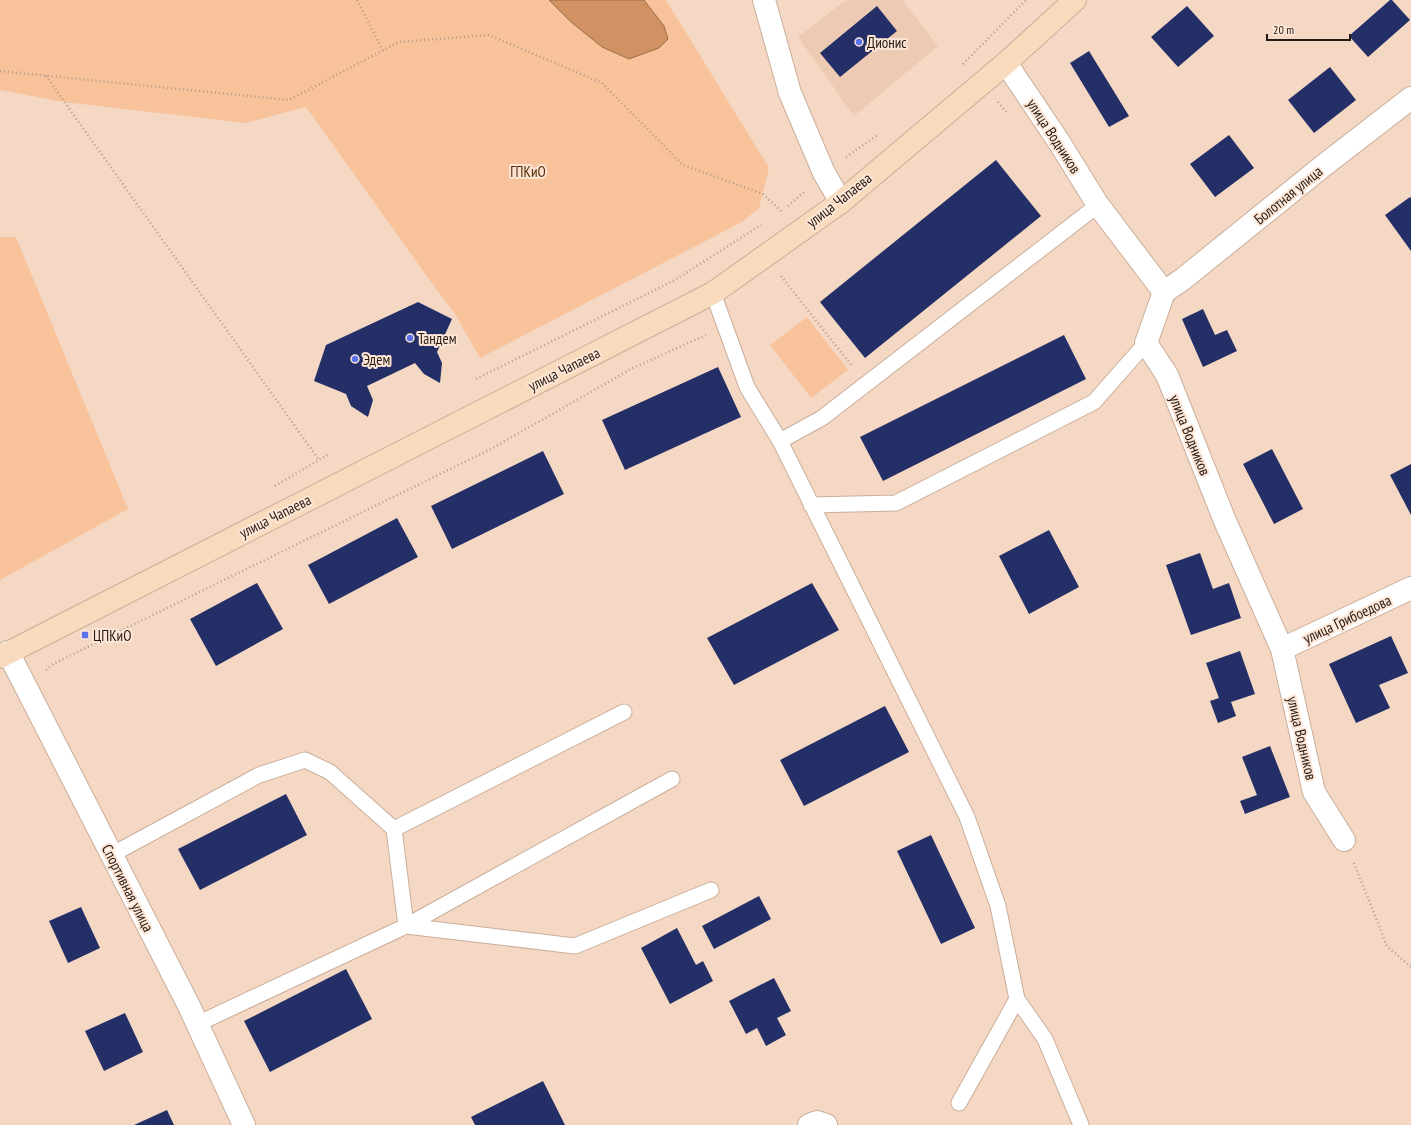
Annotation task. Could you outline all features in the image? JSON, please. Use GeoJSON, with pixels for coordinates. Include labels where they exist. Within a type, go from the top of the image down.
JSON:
{"type":"FeatureCollection","features":[{"type":"Feature","properties":{"kind":"main road","name":"улица Чапаева"},"geometry":{"type":"LineString","coordinates":[[4,655],[713,293],[841,202],[1006,63],[1075,0]]}},
{"type":"Feature","properties":{"kind":"street"},"geometry":{"type":"LineString","coordinates":[[764,0],[790,92],[824,173],[841,202]]}},
{"type":"Feature","properties":{"kind":"street","name":"улица Водников"},"geometry":{"type":"LineString","coordinates":[[1006,63],[1059,142],[1098,205],[1164,292]]}},
{"type":"Feature","properties":{"kind":"street","name":"Болотная улица"},"geometry":{"type":"LineString","coordinates":[[1164,292],[1183,279],[1323,166],[1411,98]]}},
{"type":"Feature","properties":{"kind":"street"},"geometry":{"type":"LineString","coordinates":[[1146,343],[1164,292]]}},
{"type":"Feature","properties":{"kind":"street","name":"улица Водников"},"geometry":{"type":"LineString","coordinates":[[1146,343],[1167,375],[1225,521],[1282,650],[1314,792],[1344,840]]}},
{"type":"Feature","properties":{"kind":"street","name":"улица Грибоедова"},"geometry":{"type":"LineString","coordinates":[[1282,650],[1411,588]]}},
{"type":"Feature","properties":{"kind":"street","name":"Спортивная улица"},"geometry":{"type":"LineString","coordinates":[[4,655],[26,686],[197,1024],[244,1125]]}},
{"type":"Feature","properties":{"kind":"street"},"geometry":{"type":"LineString","coordinates":[[809,1125],[817,1122],[826,1125]]}},
{"type":"Feature","properties":{"kind":"lane"},"geometry":{"type":"LineString","coordinates":[[780,441],[822,418],[1098,205]]}},
{"type":"Feature","properties":{"kind":"lane"},"geometry":{"type":"LineString","coordinates":[[713,293],[747,387],[780,441],[967,817],[998,906],[1017,999],[1045,1038],[1081,1125]]}},
{"type":"Feature","properties":{"kind":"lane"},"geometry":{"type":"LineString","coordinates":[[811,505],[896,503],[1094,402],[1146,343]]}},
{"type":"Feature","properties":{"kind":"lane"},"geometry":{"type":"LineString","coordinates":[[394,829],[624,712]]}},
{"type":"Feature","properties":{"kind":"lane"},"geometry":{"type":"LineString","coordinates":[[111,855],[258,775],[304,760],[330,772],[394,829],[406,926]]}},
{"type":"Feature","properties":{"kind":"lane"},"geometry":{"type":"LineString","coordinates":[[197,1024],[406,926],[672,779]]}},
{"type":"Feature","properties":{"kind":"lane"},"geometry":{"type":"LineString","coordinates":[[406,926],[575,946],[711,890]]}},
{"type":"Feature","properties":{"kind":"lane"},"geometry":{"type":"LineString","coordinates":[[959,1103],[1017,999]]}},
{"type":"Feature","properties":{"kind":"path"},"geometry":{"type":"LineString","coordinates":[[357,0],[383,51]]}},
{"type":"Feature","properties":{"kind":"path"},"geometry":{"type":"LineString","coordinates":[[962,65],[1026,0]]}},
{"type":"Feature","properties":{"kind":"path"},"geometry":{"type":"LineString","coordinates":[[0,72],[289,100],[399,42],[489,34],[602,83],[683,165],[763,194],[782,212],[824,173],[886,130]]}},
{"type":"Feature","properties":{"kind":"path"},"geometry":{"type":"LineString","coordinates":[[46,76],[319,460]]}},
{"type":"Feature","properties":{"kind":"path"},"geometry":{"type":"LineString","coordinates":[[476,379],[675,280],[762,225]]}},
{"type":"Feature","properties":{"kind":"path"},"geometry":{"type":"LineString","coordinates":[[766,256],[866,384]]}},
{"type":"Feature","properties":{"kind":"path"},"geometry":{"type":"LineString","coordinates":[[26,686],[52,664],[491,449],[631,369],[725,326]]}},
{"type":"Feature","properties":{"kind":"path"},"geometry":{"type":"LineString","coordinates":[[1344,840],[1387,946],[1411,967]]}},
{"type":"Feature","properties":{"kind":"shaded area"},"geometry":{"type":"Polygon","coordinates":[[[549,0],[644,0],[664,26],[668,39],[659,48],[629,59],[602,47],[571,22],[549,0]]]}},
{"type":"Feature","properties":{"kind":"shaded area"},"geometry":{"type":"Polygon","coordinates":[[[846,0],[902,0],[938,46],[854,116],[798,37],[846,0]]]}},
{"type":"Feature","properties":{"kind":"green space","name":"ГПКиО"},"geometry":{"type":"Polygon","coordinates":[[[0,0],[549,0],[571,22],[649,6],[644,0],[666,0],[769,168],[759,208],[742,222],[480,358],[455,314],[306,107],[246,123],[64,102],[0,90],[0,0]]]}},
{"type":"Feature","properties":{"kind":"green space"},"geometry":{"type":"Polygon","coordinates":[[[0,237],[16,237],[128,509],[0,580],[0,237]]]}},
{"type":"Feature","properties":{"kind":"green space"},"geometry":{"type":"Polygon","coordinates":[[[807,317],[848,370],[811,398],[770,345],[807,317]]]}},
{"type":"Feature","properties":{"kind":"building"},"geometry":{"type":"Polygon","coordinates":[[[1390,0],[1392,0],[1410,20],[1368,57],[1349,36],[1390,0]]]}},
{"type":"Feature","properties":{"kind":"building","name":"Дионис"},"geometry":{"type":"Polygon","coordinates":[[[877,6],[897,31],[840,77],[820,53],[877,6]]]}},
{"type":"Feature","properties":{"kind":"building"},"geometry":{"type":"Polygon","coordinates":[[[1187,6],[1214,36],[1178,67],[1151,37],[1187,6]]]}},
{"type":"Feature","properties":{"kind":"building"},"geometry":{"type":"Polygon","coordinates":[[[1089,51],[1129,116],[1109,127],[1070,63],[1089,51]]]}},
{"type":"Feature","properties":{"kind":"building"},"geometry":{"type":"Polygon","coordinates":[[[1330,67],[1356,100],[1314,133],[1288,100],[1330,67]]]}},
{"type":"Feature","properties":{"kind":"building"},"geometry":{"type":"Polygon","coordinates":[[[1229,135],[1254,168],[1215,197],[1190,164],[1229,135]]]}},
{"type":"Feature","properties":{"kind":"building"},"geometry":{"type":"Polygon","coordinates":[[[996,160],[1041,216],[865,358],[820,302],[996,160]]]}},
{"type":"Feature","properties":{"kind":"building"},"geometry":{"type":"Polygon","coordinates":[[[1410,197],[1411,198],[1411,251],[1385,215],[1410,197]]]}},
{"type":"Feature","properties":{"kind":"building"},"geometry":{"type":"Polygon","coordinates":[[[418,302],[452,319],[437,352],[442,363],[440,383],[424,374],[415,363],[367,386],[373,400],[368,417],[351,406],[346,394],[314,381],[326,345],[418,302]]]}},
{"type":"Feature","properties":{"kind":"building"},"geometry":{"type":"Polygon","coordinates":[[[1203,309],[1215,335],[1227,330],[1237,351],[1203,367],[1182,319],[1203,309]]]}},
{"type":"Feature","properties":{"kind":"building"},"geometry":{"type":"Polygon","coordinates":[[[1064,335],[1086,379],[883,481],[860,437],[1064,335]]]}},
{"type":"Feature","properties":{"kind":"building"},"geometry":{"type":"Polygon","coordinates":[[[718,367],[741,417],[625,470],[602,420],[718,367]]]}},
{"type":"Feature","properties":{"kind":"building"},"geometry":{"type":"Polygon","coordinates":[[[1272,449],[1303,509],[1274,524],[1243,464],[1272,449]]]}},
{"type":"Feature","properties":{"kind":"building"},"geometry":{"type":"Polygon","coordinates":[[[543,451],[564,494],[452,549],[431,506],[543,451]]]}},
{"type":"Feature","properties":{"kind":"building"},"geometry":{"type":"Polygon","coordinates":[[[1411,464],[1411,515],[1390,475],[1411,464]]]}},
{"type":"Feature","properties":{"kind":"building"},"geometry":{"type":"Polygon","coordinates":[[[397,518],[418,557],[329,604],[308,565],[397,518]]]}},
{"type":"Feature","properties":{"kind":"building"},"geometry":{"type":"Polygon","coordinates":[[[1049,530],[1079,587],[1029,614],[999,556],[1049,530]]]}},
{"type":"Feature","properties":{"kind":"building"},"geometry":{"type":"Polygon","coordinates":[[[1200,553],[1213,589],[1229,583],[1241,618],[1191,635],[1166,565],[1200,553]]]}},
{"type":"Feature","properties":{"kind":"building"},"geometry":{"type":"Polygon","coordinates":[[[257,583],[283,629],[216,666],[190,619],[257,583]]]}},
{"type":"Feature","properties":{"kind":"building"},"geometry":{"type":"Polygon","coordinates":[[[812,583],[839,630],[734,685],[707,638],[812,583]]]}},
{"type":"Feature","properties":{"kind":"building"},"geometry":{"type":"Polygon","coordinates":[[[1391,636],[1408,673],[1379,685],[1390,708],[1356,723],[1329,664],[1391,636]]]}},
{"type":"Feature","properties":{"kind":"building"},"geometry":{"type":"Polygon","coordinates":[[[1240,651],[1255,694],[1231,702],[1236,716],[1218,723],[1210,701],[1219,698],[1206,663],[1240,651]]]}},
{"type":"Feature","properties":{"kind":"building"},"geometry":{"type":"Polygon","coordinates":[[[885,706],[909,752],[804,806],[780,760],[885,706]]]}},
{"type":"Feature","properties":{"kind":"building"},"geometry":{"type":"Polygon","coordinates":[[[1270,746],[1290,797],[1245,814],[1240,801],[1257,795],[1242,757],[1270,746]]]}},
{"type":"Feature","properties":{"kind":"building"},"geometry":{"type":"Polygon","coordinates":[[[286,794],[307,835],[200,890],[178,849],[286,794]]]}},
{"type":"Feature","properties":{"kind":"building"},"geometry":{"type":"Polygon","coordinates":[[[931,835],[975,928],[941,944],[897,851],[931,835]]]}},
{"type":"Feature","properties":{"kind":"building"},"geometry":{"type":"Polygon","coordinates":[[[759,896],[771,919],[714,949],[702,926],[759,896]]]}},
{"type":"Feature","properties":{"kind":"building"},"geometry":{"type":"Polygon","coordinates":[[[81,907],[100,948],[68,963],[49,921],[81,907]]]}},
{"type":"Feature","properties":{"kind":"building"},"geometry":{"type":"Polygon","coordinates":[[[677,928],[696,965],[703,961],[713,981],[670,1004],[641,948],[677,928]]]}},
{"type":"Feature","properties":{"kind":"building"},"geometry":{"type":"Polygon","coordinates":[[[346,969],[372,1019],[270,1072],[244,1021],[346,969]]]}},
{"type":"Feature","properties":{"kind":"building"},"geometry":{"type":"Polygon","coordinates":[[[774,978],[791,1011],[777,1018],[786,1035],[766,1046],[757,1028],[746,1034],[729,1001],[774,978]]]}},
{"type":"Feature","properties":{"kind":"building"},"geometry":{"type":"Polygon","coordinates":[[[125,1013],[143,1052],[104,1071],[85,1031],[125,1013]]]}},
{"type":"Feature","properties":{"kind":"building"},"geometry":{"type":"Polygon","coordinates":[[[543,1081],[565,1125],[475,1125],[471,1117],[543,1081]]]}},
{"type":"Feature","properties":{"kind":"building"},"geometry":{"type":"Polygon","coordinates":[[[167,1110],[174,1125],[134,1125],[167,1110]]]}},
{"type":"Feature","properties":{"kind":"place","name":"Дионис"},"geometry":{"type":"Point","coordinates":[859,42]}},
{"type":"Feature","properties":{"kind":"place","name":"Тандем"},"geometry":{"type":"Point","coordinates":[410,338]}},
{"type":"Feature","properties":{"kind":"place","name":"Эдем"},"geometry":{"type":"Point","coordinates":[355,359]}},
{"type":"Feature","properties":{"kind":"place","name":"ЦПКиО"},"geometry":{"type":"Point","coordinates":[85,635]}}]}
